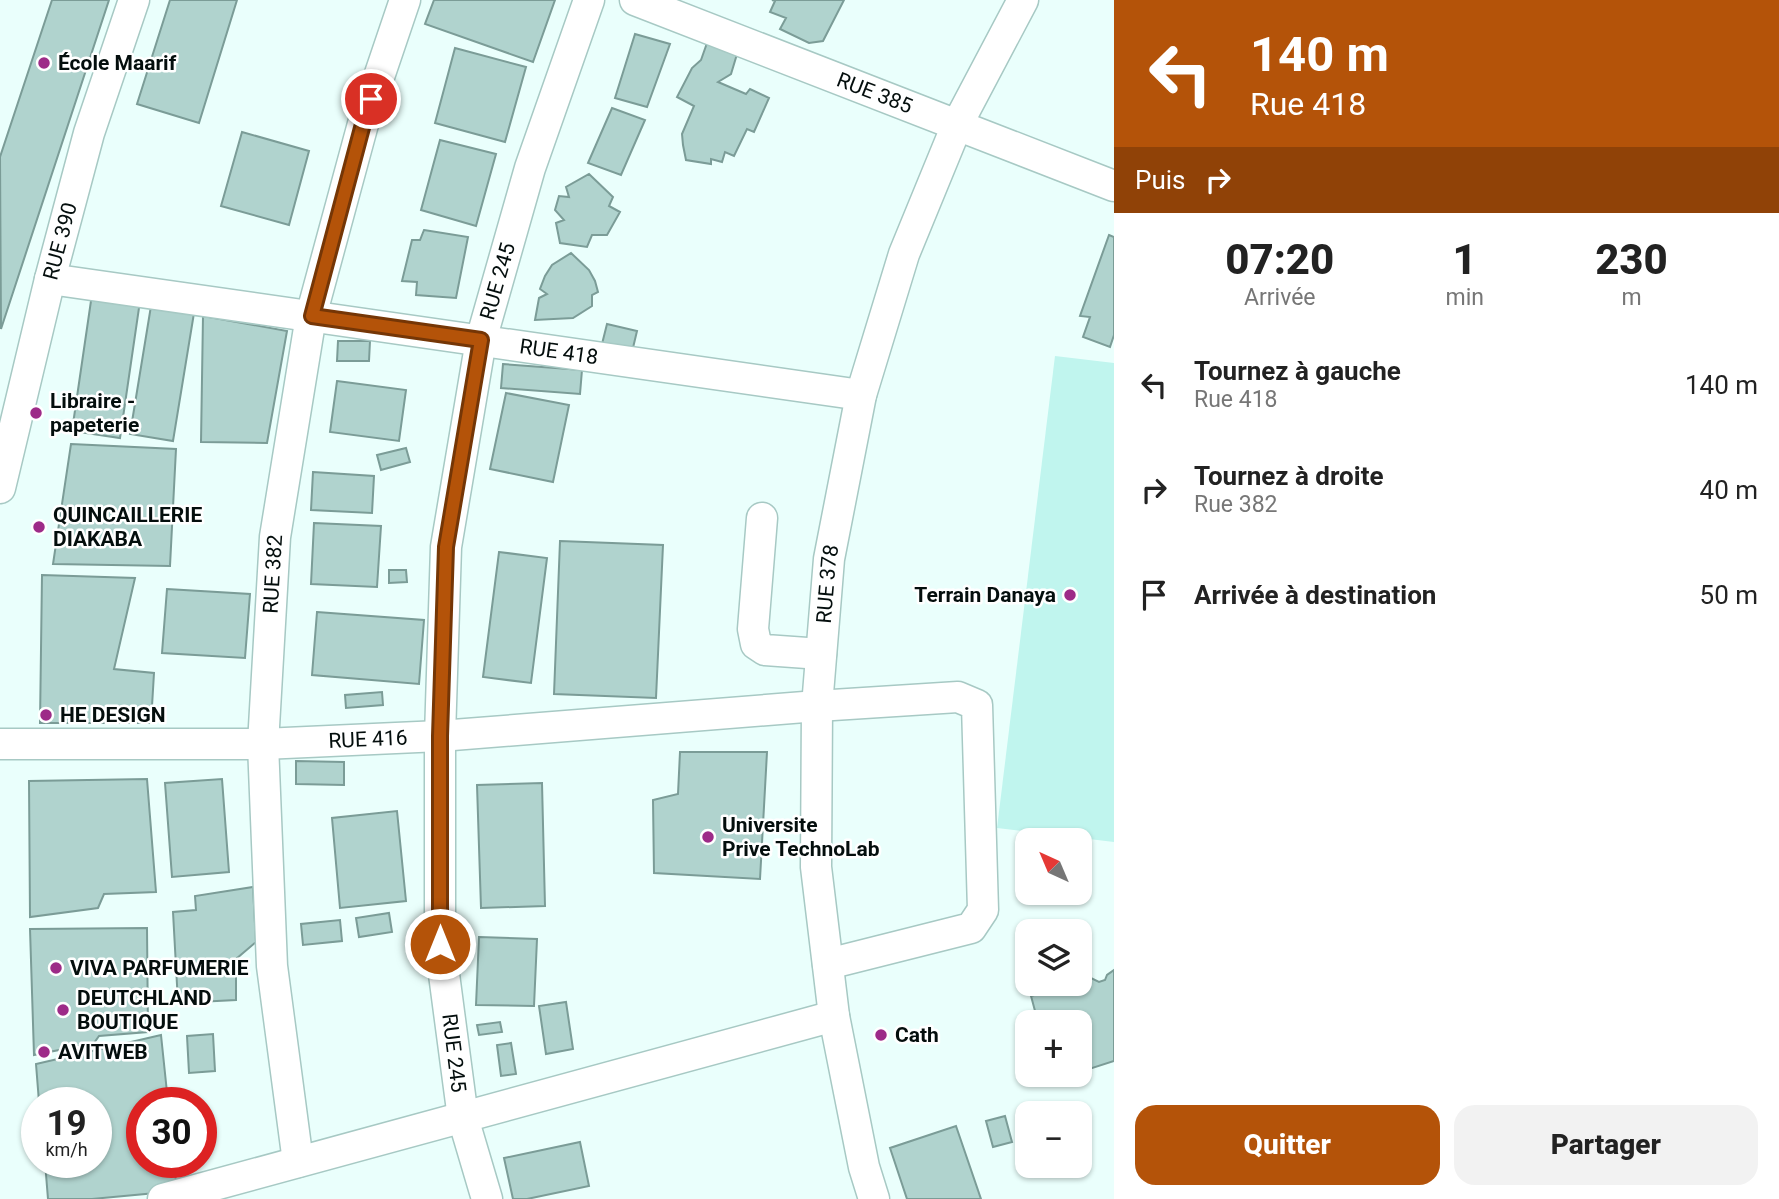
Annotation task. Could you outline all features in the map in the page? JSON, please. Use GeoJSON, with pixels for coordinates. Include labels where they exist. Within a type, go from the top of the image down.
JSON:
{"type":"FeatureCollection","features":[{"type":"Feature","properties":{"kind":"street","name":"RUE 390"},"geometry":{"type":"LineString","coordinates":[[0,488],[50,279],[89,133],[134,0]]}},
{"type":"Feature","properties":{"kind":"street","name":"RUE 382"},"geometry":{"type":"LineString","coordinates":[[298,1162],[272,966],[263,744],[275,537],[312,316],[363,124],[405,0]]}},
{"type":"Feature","properties":{"kind":"street","name":"RUE 245"},"geometry":{"type":"LineString","coordinates":[[486,1199],[463,1118],[440,944],[440,736],[446,547],[481,340],[530,167],[589,0]]}},
{"type":"Feature","properties":{"kind":"street","name":"RUE 385"},"geometry":{"type":"LineString","coordinates":[[635,0],[1114,186]]}},
{"type":"Feature","properties":{"kind":"street","name":"RUE 378"},"geometry":{"type":"LineString","coordinates":[[874,1199],[864,1167],[834,1016],[816,867],[817,706],[829,559],[861,395],[904,254],[957,125],[1023,0]]}},
{"type":"Feature","properties":{"kind":"street","name":"RUE 418"},"geometry":{"type":"LineString","coordinates":[[50,279],[861,395]]}},
{"type":"Feature","properties":{"kind":"street"},"geometry":{"type":"LineString","coordinates":[[762,518],[753,629],[756,644],[765,650],[821,654]]}},
{"type":"Feature","properties":{"kind":"street","name":"RUE 416"},"geometry":{"type":"LineString","coordinates":[[0,744],[263,744],[440,736],[958,697],[977,705],[983,910],[971,928],[828,964]]}},
{"type":"Feature","properties":{"kind":"street"},"geometry":{"type":"LineString","coordinates":[[163,1199],[834,1016]]}},
{"type":"Feature","properties":{"kind":"shaded area","name":"Terrain Danaya"},"geometry":{"type":"Polygon","coordinates":[[[1055,356],[1114,363],[1114,842],[1092,839],[1092,828],[1015,828],[1015,830],[997,828],[1055,356]]]}},
{"type":"Feature","properties":{"kind":"building"},"geometry":{"type":"Polygon","coordinates":[[[52,0],[109,0],[1,329],[0,157],[52,0]]]}},
{"type":"Feature","properties":{"kind":"building"},"geometry":{"type":"Polygon","coordinates":[[[170,0],[237,0],[199,123],[137,104],[170,0]]]}},
{"type":"Feature","properties":{"kind":"building"},"geometry":{"type":"Polygon","coordinates":[[[434,0],[555,0],[533,62],[425,24],[434,0]]]}},
{"type":"Feature","properties":{"kind":"building"},"geometry":{"type":"Polygon","coordinates":[[[772,0],[844,0],[823,41],[809,43],[780,29],[786,18],[770,12],[775,1],[772,0]]]}},
{"type":"Feature","properties":{"kind":"building"},"geometry":{"type":"Polygon","coordinates":[[[635,34],[670,44],[647,107],[615,98],[635,34]]]}},
{"type":"Feature","properties":{"kind":"building"},"geometry":{"type":"Polygon","coordinates":[[[707,43],[737,54],[731,74],[718,82],[746,94],[750,89],[769,98],[754,132],[747,129],[734,156],[725,152],[722,162],[711,159],[711,164],[686,160],[682,134],[694,106],[677,97],[692,68],[701,60],[707,43]]]}},
{"type":"Feature","properties":{"kind":"building"},"geometry":{"type":"Polygon","coordinates":[[[455,48],[526,67],[505,142],[435,123],[455,48]]]}},
{"type":"Feature","properties":{"kind":"building"},"geometry":{"type":"Polygon","coordinates":[[[612,108],[645,120],[621,175],[588,163],[612,108]]]}},
{"type":"Feature","properties":{"kind":"building"},"geometry":{"type":"Polygon","coordinates":[[[242,132],[309,151],[289,225],[221,206],[242,132]]]}},
{"type":"Feature","properties":{"kind":"building"},"geometry":{"type":"Polygon","coordinates":[[[440,140],[496,154],[476,226],[421,210],[440,140]]]}},
{"type":"Feature","properties":{"kind":"building"},"geometry":{"type":"Polygon","coordinates":[[[589,174],[613,197],[609,206],[620,212],[607,235],[592,235],[587,247],[560,243],[556,223],[564,220],[555,210],[559,196],[569,197],[566,187],[589,174]]]}},
{"type":"Feature","properties":{"kind":"building"},"geometry":{"type":"Polygon","coordinates":[[[424,230],[468,237],[456,298],[416,295],[417,282],[402,281],[412,240],[420,240],[424,230]]]}},
{"type":"Feature","properties":{"kind":"building"},"geometry":{"type":"Polygon","coordinates":[[[1109,235],[1114,237],[1114,335],[1110,347],[1083,337],[1090,317],[1080,316],[1109,235]]]}},
{"type":"Feature","properties":{"kind":"building"},"geometry":{"type":"Polygon","coordinates":[[[571,253],[589,270],[595,281],[598,292],[592,295],[592,306],[573,318],[535,320],[539,298],[547,294],[540,289],[545,276],[552,265],[571,253]]]}},
{"type":"Feature","properties":{"kind":"building"},"geometry":{"type":"Polygon","coordinates":[[[92,294],[140,301],[120,438],[72,431],[92,294]]]}},
{"type":"Feature","properties":{"kind":"building"},"geometry":{"type":"Polygon","coordinates":[[[151,306],[194,313],[173,441],[130,434],[151,306]]]}},
{"type":"Feature","properties":{"kind":"building"},"geometry":{"type":"Polygon","coordinates":[[[203,316],[287,331],[267,443],[201,442],[203,316]]]}},
{"type":"Feature","properties":{"kind":"building"},"geometry":{"type":"Polygon","coordinates":[[[607,324],[637,331],[632,352],[602,344],[607,324]]]}},
{"type":"Feature","properties":{"kind":"building"},"geometry":{"type":"Polygon","coordinates":[[[338,341],[370,341],[369,361],[337,361],[338,341]]]}},
{"type":"Feature","properties":{"kind":"building"},"geometry":{"type":"Polygon","coordinates":[[[503,364],[582,370],[580,394],[501,388],[503,364]]]}},
{"type":"Feature","properties":{"kind":"building"},"geometry":{"type":"Polygon","coordinates":[[[337,381],[406,390],[399,441],[330,432],[337,381]]]}},
{"type":"Feature","properties":{"kind":"building"},"geometry":{"type":"Polygon","coordinates":[[[506,393],[569,405],[553,482],[490,469],[506,393]]]}},
{"type":"Feature","properties":{"kind":"building"},"geometry":{"type":"Polygon","coordinates":[[[71,444],[176,449],[170,566],[53,564],[71,444]]]}},
{"type":"Feature","properties":{"kind":"building"},"geometry":{"type":"Polygon","coordinates":[[[406,448],[410,462],[381,470],[377,455],[406,448]]]}},
{"type":"Feature","properties":{"kind":"building"},"geometry":{"type":"Polygon","coordinates":[[[313,472],[374,476],[372,513],[311,510],[313,472]]]}},
{"type":"Feature","properties":{"kind":"building"},"geometry":{"type":"Polygon","coordinates":[[[314,523],[381,526],[377,587],[311,584],[314,523]]]}},
{"type":"Feature","properties":{"kind":"building"},"geometry":{"type":"Polygon","coordinates":[[[560,541],[663,545],[656,698],[554,694],[560,541]]]}},
{"type":"Feature","properties":{"kind":"building"},"geometry":{"type":"Polygon","coordinates":[[[499,552],[547,558],[531,683],[483,677],[499,552]]]}},
{"type":"Feature","properties":{"kind":"building"},"geometry":{"type":"Polygon","coordinates":[[[389,570],[406,570],[407,582],[389,583],[389,570]]]}},
{"type":"Feature","properties":{"kind":"building"},"geometry":{"type":"Polygon","coordinates":[[[42,575],[135,578],[114,669],[154,673],[151,723],[40,723],[42,575]]]}},
{"type":"Feature","properties":{"kind":"building"},"geometry":{"type":"Polygon","coordinates":[[[167,589],[250,594],[245,658],[162,653],[167,589]]]}},
{"type":"Feature","properties":{"kind":"building"},"geometry":{"type":"Polygon","coordinates":[[[317,612],[424,620],[419,684],[312,675],[317,612]]]}},
{"type":"Feature","properties":{"kind":"building"},"geometry":{"type":"Polygon","coordinates":[[[382,692],[383,705],[346,708],[345,695],[382,692]]]}},
{"type":"Feature","properties":{"kind":"building","name":"Universite Prive TechnoLab"},"geometry":{"type":"Polygon","coordinates":[[[680,752],[767,752],[760,879],[654,873],[653,800],[678,794],[680,752]]]}},
{"type":"Feature","properties":{"kind":"building"},"geometry":{"type":"Polygon","coordinates":[[[296,761],[344,762],[344,785],[296,784],[296,761]]]}},
{"type":"Feature","properties":{"kind":"building"},"geometry":{"type":"Polygon","coordinates":[[[147,779],[156,892],[104,894],[98,908],[30,917],[29,781],[147,779]]]}},
{"type":"Feature","properties":{"kind":"building"},"geometry":{"type":"Polygon","coordinates":[[[222,779],[229,872],[172,877],[165,783],[222,779]]]}},
{"type":"Feature","properties":{"kind":"building"},"geometry":{"type":"Polygon","coordinates":[[[542,783],[545,906],[481,908],[477,785],[542,783]]]}},
{"type":"Feature","properties":{"kind":"building"},"geometry":{"type":"Polygon","coordinates":[[[397,811],[406,901],[340,908],[332,818],[397,811]]]}},
{"type":"Feature","properties":{"kind":"building"},"geometry":{"type":"Polygon","coordinates":[[[253,887],[256,942],[236,959],[236,1000],[178,1003],[173,912],[196,910],[195,896],[253,887]]]}},
{"type":"Feature","properties":{"kind":"building"},"geometry":{"type":"Polygon","coordinates":[[[389,913],[392,932],[359,937],[356,918],[389,913]]]}},
{"type":"Feature","properties":{"kind":"building"},"geometry":{"type":"Polygon","coordinates":[[[340,920],[342,941],[303,945],[301,924],[340,920]]]}},
{"type":"Feature","properties":{"kind":"building"},"geometry":{"type":"Polygon","coordinates":[[[147,928],[148,1032],[99,1036],[94,1043],[34,1055],[30,929],[147,928]]]}},
{"type":"Feature","properties":{"kind":"building"},"geometry":{"type":"Polygon","coordinates":[[[479,937],[537,939],[534,1006],[476,1005],[479,937]]]}},
{"type":"Feature","properties":{"kind":"building"},"geometry":{"type":"Polygon","coordinates":[[[1114,970],[1114,1061],[1092,1068],[1092,1010],[1035,1010],[1031,996],[1092,996],[1092,978],[1099,982],[1105,980],[1114,970]]]}},
{"type":"Feature","properties":{"kind":"building"},"geometry":{"type":"Polygon","coordinates":[[[566,1002],[573,1049],[546,1054],[539,1006],[566,1002]]]}},
{"type":"Feature","properties":{"kind":"building"},"geometry":{"type":"Polygon","coordinates":[[[500,1022],[502,1032],[479,1035],[477,1025],[500,1022]]]}},
{"type":"Feature","properties":{"kind":"building"},"geometry":{"type":"Polygon","coordinates":[[[213,1034],[215,1071],[189,1073],[187,1036],[213,1034]]]}},
{"type":"Feature","properties":{"kind":"building"},"geometry":{"type":"Polygon","coordinates":[[[161,1035],[166,1087],[126,1087],[126,1178],[176,1178],[177,1191],[92,1199],[48,1199],[46,1178],[112,1178],[112,1087],[38,1087],[36,1064],[161,1035]]]}},
{"type":"Feature","properties":{"kind":"building"},"geometry":{"type":"Polygon","coordinates":[[[511,1043],[516,1074],[501,1076],[497,1045],[511,1043]]]}},
{"type":"Feature","properties":{"kind":"building"},"geometry":{"type":"Polygon","coordinates":[[[1005,1116],[1012,1142],[993,1147],[986,1121],[1005,1116]]]}},
{"type":"Feature","properties":{"kind":"building"},"geometry":{"type":"Polygon","coordinates":[[[956,1126],[981,1199],[907,1199],[890,1148],[956,1126]]]}},
{"type":"Feature","properties":{"kind":"building"},"geometry":{"type":"Polygon","coordinates":[[[580,1142],[589,1186],[527,1199],[513,1199],[504,1158],[580,1142]]]}},
{"type":"Feature","properties":{"kind":"place","name":"École Maarif"},"geometry":{"type":"Point","coordinates":[44,63]}},
{"type":"Feature","properties":{"kind":"place","name":"Libraire - papeterie"},"geometry":{"type":"Point","coordinates":[36,413]}},
{"type":"Feature","properties":{"kind":"place","name":"QUINCAILLERIE DIAKABA"},"geometry":{"type":"Point","coordinates":[39,527]}},
{"type":"Feature","properties":{"kind":"place","name":"Terrain Danaya"},"geometry":{"type":"Point","coordinates":[1070,595]}},
{"type":"Feature","properties":{"kind":"place","name":"HE DESIGN"},"geometry":{"type":"Point","coordinates":[46,715]}},
{"type":"Feature","properties":{"kind":"place","name":"Universite Prive TechnoLab"},"geometry":{"type":"Point","coordinates":[708,837]}},
{"type":"Feature","properties":{"kind":"place","name":"VIVA PARFUMERIE"},"geometry":{"type":"Point","coordinates":[56,968]}},
{"type":"Feature","properties":{"kind":"place","name":"DEUTCHLAND BOUTIQUE"},"geometry":{"type":"Point","coordinates":[63,1010]}},
{"type":"Feature","properties":{"kind":"place","name":"Cath"},"geometry":{"type":"Point","coordinates":[881,1035]}},
{"type":"Feature","properties":{"kind":"place","name":"AVITWEB"},"geometry":{"type":"Point","coordinates":[44,1052]}},
{"type":"Feature","properties":{"kind":"route"},"geometry":{"type":"LineString","coordinates":[[371,99],[312,316],[481,340],[446,547],[440,736],[440,944]]}}]}
